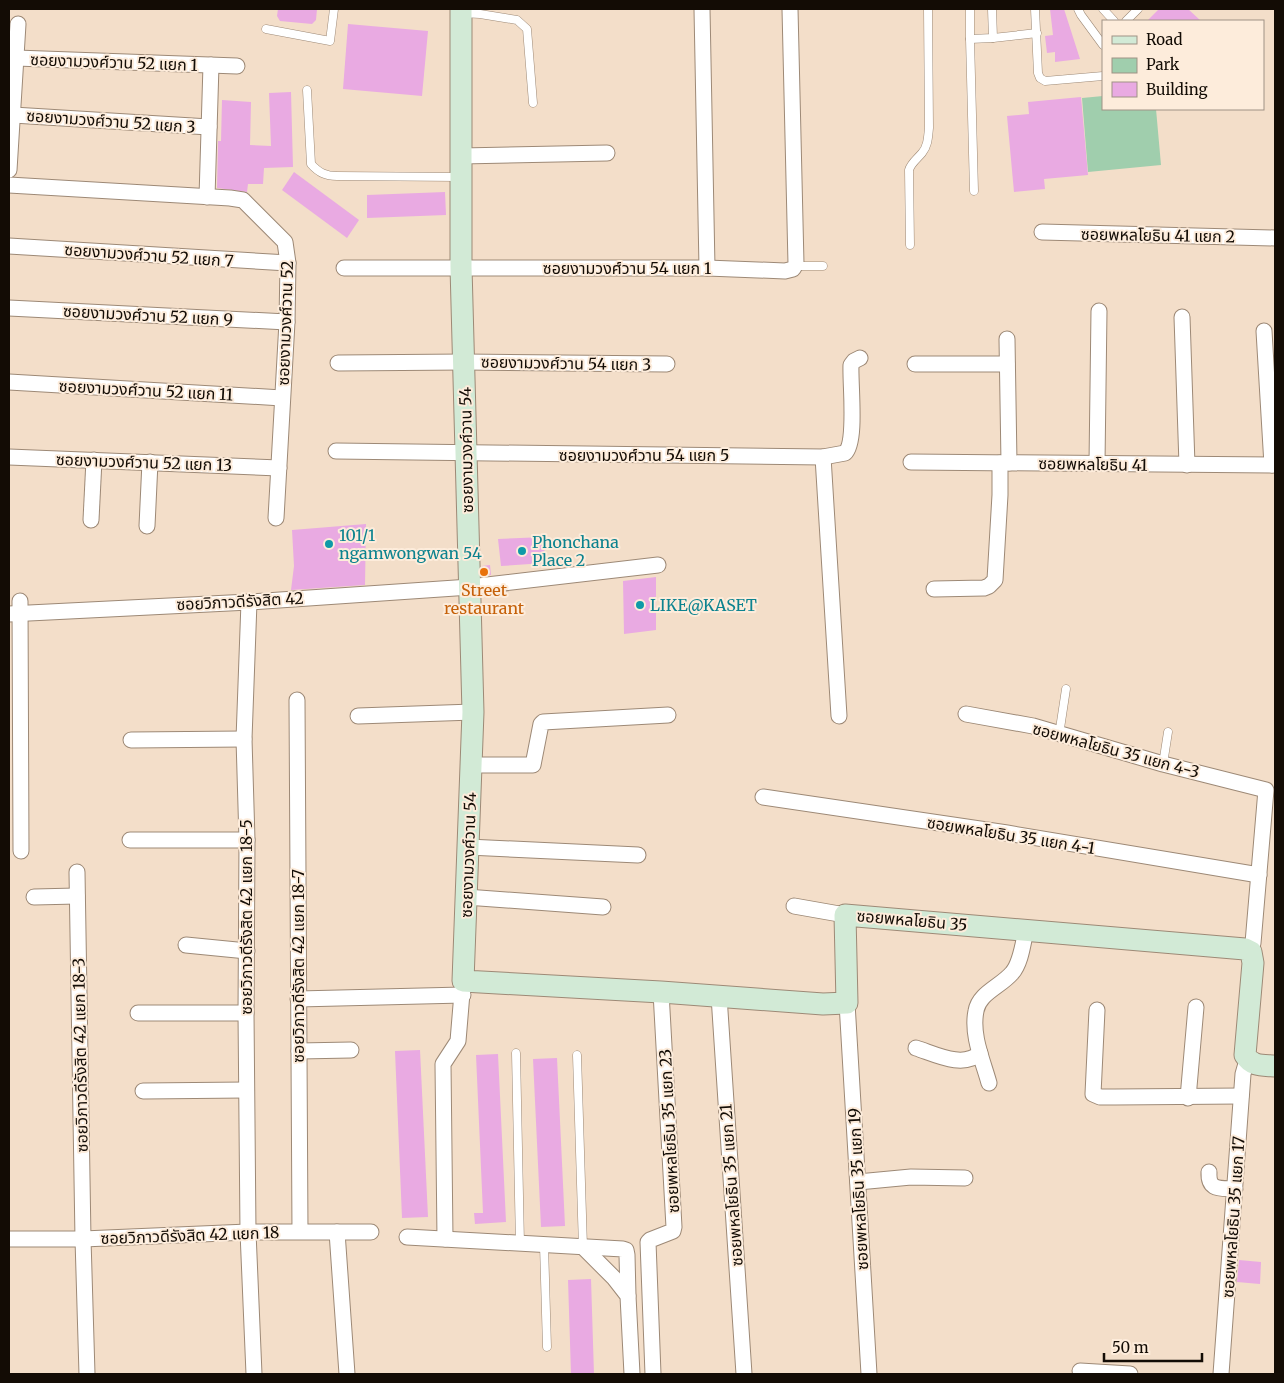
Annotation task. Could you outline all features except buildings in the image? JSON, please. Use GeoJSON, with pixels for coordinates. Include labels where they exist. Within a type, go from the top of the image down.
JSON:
{"type":"FeatureCollection","features":[{"type":"Feature","properties":{"kind":"street"},"geometry":{"type":"LineString","coordinates":[[702,9],[707,268]]}},
{"type":"Feature","properties":{"kind":"street"},"geometry":{"type":"LineString","coordinates":[[790,9],[794,267]]}},
{"type":"Feature","properties":{"kind":"street","name":"ซอยงามวงศ์วาน 54"},"geometry":{"type":"LineString","coordinates":[[445,1239],[443,1064],[458,1041],[463,988],[474,712],[461,267],[461,11]]}},
{"type":"Feature","properties":{"kind":"street"},"geometry":{"type":"LineString","coordinates":[[9,170],[18,24]]}},
{"type":"Feature","properties":{"kind":"street","name":"ซอยงามวงศ์วาน 52 แยก 1"},"geometry":{"type":"LineString","coordinates":[[16,58],[237,66]]}},
{"type":"Feature","properties":{"kind":"street","name":"ซอยงามวงศ์วาน 52 แยก 1"},"geometry":{"type":"LineString","coordinates":[[207,197],[211,65]]}},
{"type":"Feature","properties":{"kind":"street","name":"ซอยงามวงศ์วาน 52 แยก 3"},"geometry":{"type":"LineString","coordinates":[[13,114],[209,127]]}},
{"type":"Feature","properties":{"kind":"street"},"geometry":{"type":"LineString","coordinates":[[461,156],[607,153]]}},
{"type":"Feature","properties":{"kind":"street","name":"ซอยงามวงศ์วาน 52"},"geometry":{"type":"LineString","coordinates":[[9,185],[243,200],[286,242],[288,263],[286,322],[276,518]]}},
{"type":"Feature","properties":{"kind":"street","name":"ซอยพหลโยธิน 41 แยก 2"},"geometry":{"type":"LineString","coordinates":[[1042,232],[1275,238]]}},
{"type":"Feature","properties":{"kind":"street","name":"ซอยงามวงศ์วาน 52 แยก 7"},"geometry":{"type":"LineString","coordinates":[[9,246],[288,263]]}},
{"type":"Feature","properties":{"kind":"street","name":"ซอยงามวงศ์วาน 54 แยก 1"},"geometry":{"type":"LineString","coordinates":[[344,268],[707,268],[785,271],[794,267]]}},
{"type":"Feature","properties":{"kind":"street","name":"ซอยงามวงศ์วาน 52 แยก 9"},"geometry":{"type":"LineString","coordinates":[[9,308],[286,322]]}},
{"type":"Feature","properties":{"kind":"street"},"geometry":{"type":"LineString","coordinates":[[1097,463],[1098,311]]}},
{"type":"Feature","properties":{"kind":"street"},"geometry":{"type":"LineString","coordinates":[[1182,317],[1187,465]]}},
{"type":"Feature","properties":{"kind":"street"},"geometry":{"type":"LineString","coordinates":[[1264,332],[1274,465]]}},
{"type":"Feature","properties":{"kind":"street"},"geometry":{"type":"LineString","coordinates":[[934,589],[984,588],[995,580],[1000,495],[1004,463],[1007,339]]}},
{"type":"Feature","properties":{"kind":"street","name":"ซอยงามวงศ์วาน 54 แยก 5"},"geometry":{"type":"LineString","coordinates":[[336,451],[823,457],[845,454],[850,446],[852,417],[851,365],[860,358]]}},
{"type":"Feature","properties":{"kind":"street","name":"ซอยงามวงศ์วาน 54 แยก 3"},"geometry":{"type":"LineString","coordinates":[[338,363],[667,364]]}},
{"type":"Feature","properties":{"kind":"street"},"geometry":{"type":"LineString","coordinates":[[915,364],[1007,364]]}},
{"type":"Feature","properties":{"kind":"street","name":"ซอยงามวงศ์วาน 52 แยก 11"},"geometry":{"type":"LineString","coordinates":[[9,382],[282,398]]}},
{"type":"Feature","properties":{"kind":"street","name":"ซอยงามวงศ์วาน 52 แยก 13"},"geometry":{"type":"LineString","coordinates":[[9,456],[279,468]]}},
{"type":"Feature","properties":{"kind":"street"},"geometry":{"type":"LineString","coordinates":[[823,457],[839,716]]}},
{"type":"Feature","properties":{"kind":"street"},"geometry":{"type":"LineString","coordinates":[[91,520],[94,460]]}},
{"type":"Feature","properties":{"kind":"street"},"geometry":{"type":"LineString","coordinates":[[147,526],[150,462]]}},
{"type":"Feature","properties":{"kind":"street","name":"ซอยพหลโยธิน 41"},"geometry":{"type":"LineString","coordinates":[[911,462],[1274,465]]}},
{"type":"Feature","properties":{"kind":"street","name":"ซอยวิภาวดีรังสิต 42"},"geometry":{"type":"LineString","coordinates":[[16,609],[250,602],[470,587],[658,565]]}},
{"type":"Feature","properties":{"kind":"street","name":"ซอยวิภาวดีรังสิต 42 แยก 18-5"},"geometry":{"type":"LineString","coordinates":[[250,602],[244,739],[247,840],[246,1090],[248,1232],[254,1374]]}},
{"type":"Feature","properties":{"kind":"street"},"geometry":{"type":"LineString","coordinates":[[16,609],[21,851]]}},
{"type":"Feature","properties":{"kind":"street","name":"ซอยวิภาวดีรังสิต 42 แยก 18-7"},"geometry":{"type":"LineString","coordinates":[[297,700],[300,1231]]}},
{"type":"Feature","properties":{"kind":"street"},"geometry":{"type":"LineString","coordinates":[[358,716],[474,712]]}},
{"type":"Feature","properties":{"kind":"street","name":"ซอยพหลโยธิน 35 แยก 4-3"},"geometry":{"type":"LineString","coordinates":[[966,714],[1033,726],[1163,764],[1265,789],[1267,791],[1259,875]]}},
{"type":"Feature","properties":{"kind":"street"},"geometry":{"type":"LineString","coordinates":[[472,765],[533,765],[543,722],[668,715]]}},
{"type":"Feature","properties":{"kind":"street"},"geometry":{"type":"LineString","coordinates":[[131,740],[244,739]]}},
{"type":"Feature","properties":{"kind":"street","name":"ซอยพหลโยธิน 35 แยก 4-1"},"geometry":{"type":"LineString","coordinates":[[763,797],[1016,835],[1259,875]]}},
{"type":"Feature","properties":{"kind":"street"},"geometry":{"type":"LineString","coordinates":[[130,840],[247,840]]}},
{"type":"Feature","properties":{"kind":"street"},"geometry":{"type":"LineString","coordinates":[[468,847],[638,856]]}},
{"type":"Feature","properties":{"kind":"street","name":"ซอยวิภาวดีรังสิต 42 แยก 18-3"},"geometry":{"type":"LineString","coordinates":[[77,872],[83,1239],[88,1374]]}},
{"type":"Feature","properties":{"kind":"street"},"geometry":{"type":"LineString","coordinates":[[1259,875],[1253,943],[1249,950],[1253,955],[1254,963],[1245,1054],[1250,1061],[1257,1065],[1275,1066]]}},
{"type":"Feature","properties":{"kind":"street"},"geometry":{"type":"LineString","coordinates":[[34,897],[77,896]]}},
{"type":"Feature","properties":{"kind":"street"},"geometry":{"type":"LineString","coordinates":[[466,897],[604,907]]}},
{"type":"Feature","properties":{"kind":"street"},"geometry":{"type":"LineString","coordinates":[[794,906],[845,915]]}},
{"type":"Feature","properties":{"kind":"street","name":"ซอยพหลโยธิน 35"},"geometry":{"type":"LineString","coordinates":[[847,1003],[845,915],[1249,950]]}},
{"type":"Feature","properties":{"kind":"street"},"geometry":{"type":"LineString","coordinates":[[989,1083],[975,1027],[977,1005],[981,998],[1013,972],[1020,955],[1026,930]]}},
{"type":"Feature","properties":{"kind":"street"},"geometry":{"type":"LineString","coordinates":[[186,946],[247,951]]}},
{"type":"Feature","properties":{"kind":"street"},"geometry":{"type":"LineString","coordinates":[[298,999],[463,988],[661,992],[822,1004],[847,1003]]}},
{"type":"Feature","properties":{"kind":"street","name":"ซอยพหลโยธิน 35 แยก 23"},"geometry":{"type":"LineString","coordinates":[[653,1374],[648,1242],[673,1231],[674,1227],[661,992]]}},
{"type":"Feature","properties":{"kind":"street","name":"ซอยพหลโยธิน 35 แยก 21"},"geometry":{"type":"LineString","coordinates":[[719,996],[744,1374]]}},
{"type":"Feature","properties":{"kind":"street","name":"ซอยพหลโยธิน 35 แยก 19"},"geometry":{"type":"LineString","coordinates":[[847,1003],[869,1374]]}},
{"type":"Feature","properties":{"kind":"street"},"geometry":{"type":"LineString","coordinates":[[1188,1098],[1196,1007]]}},
{"type":"Feature","properties":{"kind":"street"},"geometry":{"type":"LineString","coordinates":[[1097,1010],[1093,1094],[1100,1097],[1188,1098],[1242,1096]]}},
{"type":"Feature","properties":{"kind":"street"},"geometry":{"type":"LineString","coordinates":[[138,1013],[246,1013]]}},
{"type":"Feature","properties":{"kind":"street"},"geometry":{"type":"LineString","coordinates":[[916,1048],[959,1060],[975,1058],[980,1053]]}},
{"type":"Feature","properties":{"kind":"street"},"geometry":{"type":"LineString","coordinates":[[299,1051],[350,1050]]}},
{"type":"Feature","properties":{"kind":"street","name":"ซอยพหลโยธิน 35 แยก 17"},"geometry":{"type":"LineString","coordinates":[[1221,1374],[1243,1074],[1245,1067],[1250,1061]]}},
{"type":"Feature","properties":{"kind":"street"},"geometry":{"type":"LineString","coordinates":[[143,1091],[246,1090]]}},
{"type":"Feature","properties":{"kind":"street"},"geometry":{"type":"LineString","coordinates":[[1209,1172],[1208,1182],[1212,1186],[1235,1189]]}},
{"type":"Feature","properties":{"kind":"street"},"geometry":{"type":"LineString","coordinates":[[858,1182],[911,1177],[966,1178]]}},
{"type":"Feature","properties":{"kind":"street","name":"ซอยวิภาวดีรังสิต 42 แยก 18"},"geometry":{"type":"LineString","coordinates":[[9,1239],[83,1239],[248,1232],[371,1232]]}},
{"type":"Feature","properties":{"kind":"street"},"geometry":{"type":"LineString","coordinates":[[337,1232],[347,1374]]}},
{"type":"Feature","properties":{"kind":"street"},"geometry":{"type":"LineString","coordinates":[[407,1237],[626,1250],[632,1374]]}},
{"type":"Feature","properties":{"kind":"street"},"geometry":{"type":"LineString","coordinates":[[583,1247],[614,1278],[628,1296]]}},
{"type":"Feature","properties":{"kind":"street"},"geometry":{"type":"LineString","coordinates":[[1080,1371],[1130,1374]]}},
{"type":"Feature","properties":{"kind":"street"},"geometry":{"type":"LineString","coordinates":[[245,1374],[254,1374]]}},
{"type":"Feature","properties":{"kind":"lane"},"geometry":{"type":"LineString","coordinates":[[266,29],[330,41],[334,9]]}},
{"type":"Feature","properties":{"kind":"lane"},"geometry":{"type":"LineString","coordinates":[[910,245],[909,170],[910,165],[927,144],[929,128],[928,9]]}},
{"type":"Feature","properties":{"kind":"lane"},"geometry":{"type":"LineString","coordinates":[[970,9],[974,191]]}},
{"type":"Feature","properties":{"kind":"lane"},"geometry":{"type":"LineString","coordinates":[[992,9],[993,38]]}},
{"type":"Feature","properties":{"kind":"lane"},"geometry":{"type":"LineString","coordinates":[[1035,9],[1038,73],[1040,78],[1045,81],[1102,76]]}},
{"type":"Feature","properties":{"kind":"lane"},"geometry":{"type":"LineString","coordinates":[[1078,9],[1102,44]]}},
{"type":"Feature","properties":{"kind":"lane"},"geometry":{"type":"LineString","coordinates":[[1102,9],[1113,20]]}},
{"type":"Feature","properties":{"kind":"lane"},"geometry":{"type":"LineString","coordinates":[[1127,20],[1138,9]]}},
{"type":"Feature","properties":{"kind":"lane"},"geometry":{"type":"LineString","coordinates":[[461,11],[517,20],[527,29],[532,103]]}},
{"type":"Feature","properties":{"kind":"lane"},"geometry":{"type":"LineString","coordinates":[[970,39],[1037,33]]}},
{"type":"Feature","properties":{"kind":"lane"},"geometry":{"type":"LineString","coordinates":[[307,90],[312,164],[320,173],[330,176],[461,177]]}},
{"type":"Feature","properties":{"kind":"lane"},"geometry":{"type":"LineString","coordinates":[[794,267],[823,266]]}},
{"type":"Feature","properties":{"kind":"lane"},"geometry":{"type":"LineString","coordinates":[[1059,735],[1066,689]]}},
{"type":"Feature","properties":{"kind":"lane"},"geometry":{"type":"LineString","coordinates":[[1163,764],[1168,732]]}},
{"type":"Feature","properties":{"kind":"lane"},"geometry":{"type":"LineString","coordinates":[[516,1053],[520,1244]]}},
{"type":"Feature","properties":{"kind":"lane"},"geometry":{"type":"LineString","coordinates":[[577,1055],[583,1247]]}},
{"type":"Feature","properties":{"kind":"lane"},"geometry":{"type":"LineString","coordinates":[[544,1245],[547,1347]]}},
{"type":"Feature","properties":{"kind":"green space"},"geometry":{"type":"Polygon","coordinates":[[[1102,96],[1102,110],[1156,110],[1161,165],[1088,172],[1082,98],[1102,96]]]}},
{"type":"Feature","properties":{"kind":"place","name":"101/1 ngamwongwan 54"},"geometry":{"type":"Point","coordinates":[329,544]}},
{"type":"Feature","properties":{"kind":"place","name":"Phonchana Place 2"},"geometry":{"type":"Point","coordinates":[522,551]}},
{"type":"Feature","properties":{"kind":"place","name":"Street restaurant"},"geometry":{"type":"Point","coordinates":[484,572]}},
{"type":"Feature","properties":{"kind":"place","name":"LIKE@KASET"},"geometry":{"type":"Point","coordinates":[640,605]}}]}
